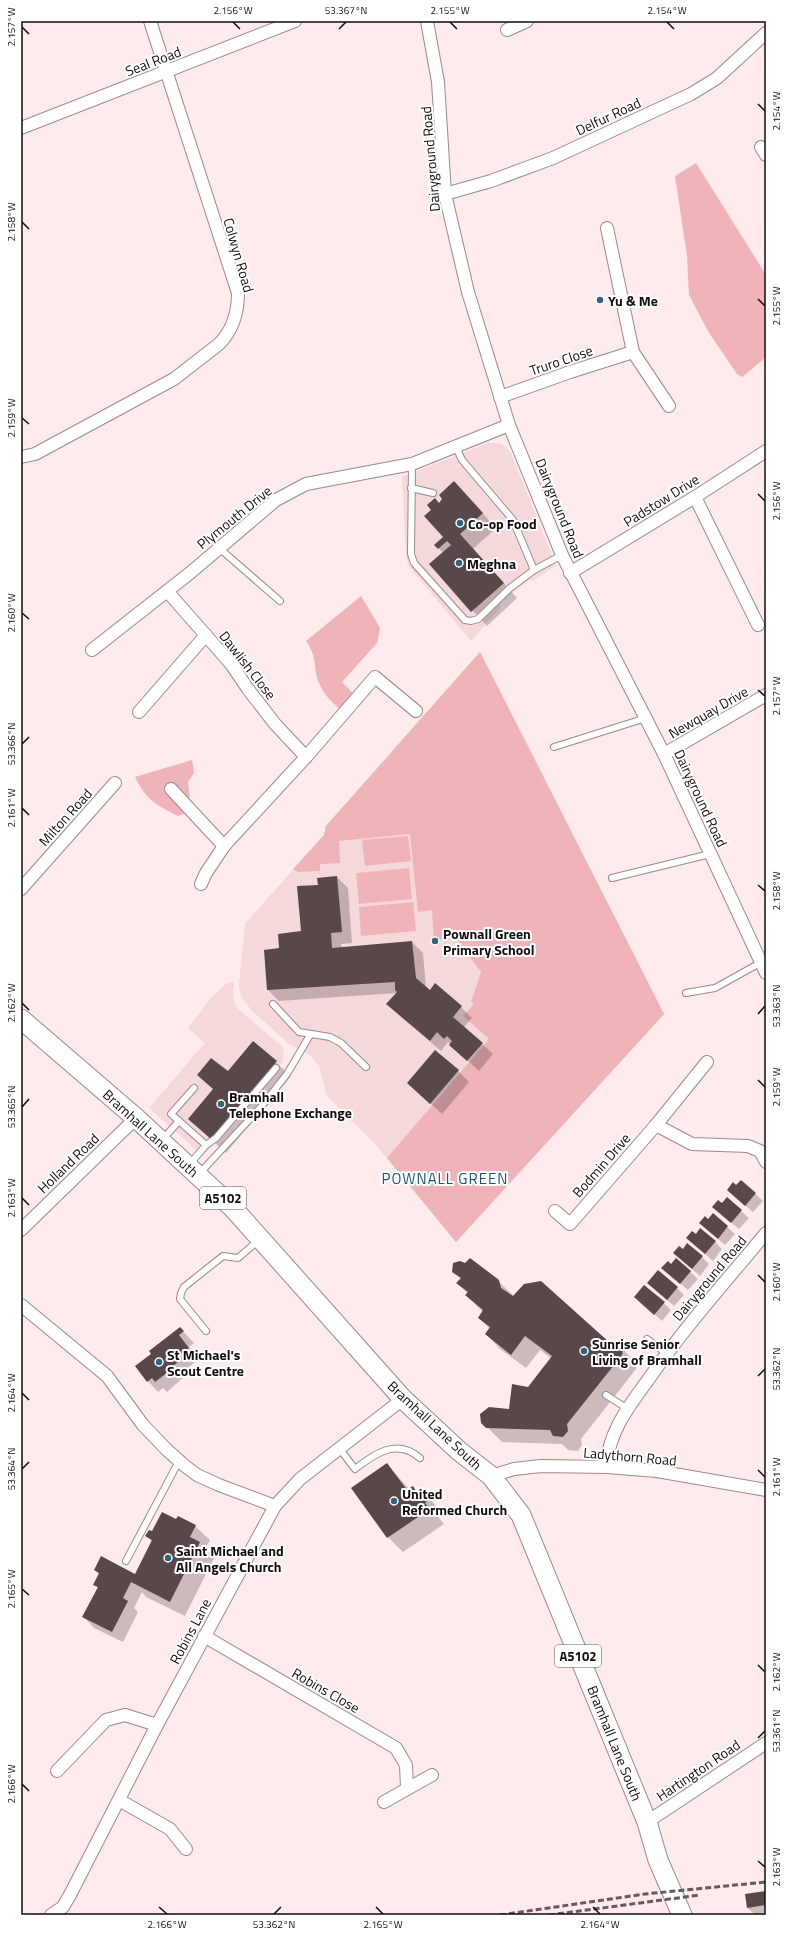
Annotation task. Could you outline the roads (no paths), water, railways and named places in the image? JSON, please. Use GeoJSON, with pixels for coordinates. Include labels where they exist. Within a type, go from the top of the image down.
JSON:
{"type":"FeatureCollection","features":[{"type":"Feature","properties":{"kind":"main road","name":"Bramhall Lane South"},"geometry":{"type":"LineString","coordinates":[[21,1019],[136,1118],[232,1207],[403,1399],[460,1451],[491,1476],[521,1515],[647,1822],[658,1860],[682,1915]]}},
{"type":"Feature","properties":{"kind":"street","name":"Colwyn Road"},"geometry":{"type":"LineString","coordinates":[[21,457],[35,454],[174,380],[219,344],[225,338],[234,322],[238,303],[238,293],[165,72],[150,21]]}},
{"type":"Feature","properties":{"kind":"street","name":"Seal Road"},"geometry":{"type":"LineString","coordinates":[[21,128],[295,21]]}},
{"type":"Feature","properties":{"kind":"street","name":"Dairyground Road"},"geometry":{"type":"LineString","coordinates":[[427,21],[438,82],[445,194],[468,292],[509,425],[570,573],[664,754],[763,968]]}},
{"type":"Feature","properties":{"kind":"street"},"geometry":{"type":"LineString","coordinates":[[507,30],[527,21]]}},
{"type":"Feature","properties":{"kind":"street","name":"Delfur Road"},"geometry":{"type":"LineString","coordinates":[[445,194],[491,181],[553,158],[691,94],[717,78],[766,33]]}},
{"type":"Feature","properties":{"kind":"street"},"geometry":{"type":"LineString","coordinates":[[607,228],[633,352],[668,406]]}},
{"type":"Feature","properties":{"kind":"street","name":"Truro Close"},"geometry":{"type":"LineString","coordinates":[[500,397],[570,372],[633,352]]}},
{"type":"Feature","properties":{"kind":"street","name":"Plymouth Drive"},"geometry":{"type":"LineString","coordinates":[[92,650],[167,591],[276,500],[306,484],[412,464],[509,425]]}},
{"type":"Feature","properties":{"kind":"street","name":"Padstow Drive"},"geometry":{"type":"LineString","coordinates":[[570,573],[766,451]]}},
{"type":"Feature","properties":{"kind":"street"},"geometry":{"type":"LineString","coordinates":[[695,496],[758,625]]}},
{"type":"Feature","properties":{"kind":"street","name":"Dawlish Close"},"geometry":{"type":"LineString","coordinates":[[167,591],[231,664],[275,724],[306,757]]}},
{"type":"Feature","properties":{"kind":"street"},"geometry":{"type":"LineString","coordinates":[[139,712],[206,635]]}},
{"type":"Feature","properties":{"kind":"street"},"geometry":{"type":"LineString","coordinates":[[201,884],[206,873],[224,846],[306,757],[375,677],[416,711]]}},
{"type":"Feature","properties":{"kind":"street","name":"Newquay Drive"},"geometry":{"type":"LineString","coordinates":[[664,754],[766,695]]}},
{"type":"Feature","properties":{"kind":"street","name":"Milton Road"},"geometry":{"type":"LineString","coordinates":[[21,889],[115,784]]}},
{"type":"Feature","properties":{"kind":"street"},"geometry":{"type":"LineString","coordinates":[[171,789],[224,846]]}},
{"type":"Feature","properties":{"kind":"street","name":"Bodmin Drive"},"geometry":{"type":"LineString","coordinates":[[555,1211],[570,1224],[656,1125],[707,1062]]}},
{"type":"Feature","properties":{"kind":"street","name":"Holland Road"},"geometry":{"type":"LineString","coordinates":[[21,1230],[136,1118]]}},
{"type":"Feature","properties":{"kind":"street"},"geometry":{"type":"LineString","coordinates":[[656,1125],[692,1144],[748,1146],[760,1151],[766,1162]]}},
{"type":"Feature","properties":{"kind":"street","name":"Dairyground Road"},"geometry":{"type":"LineString","coordinates":[[607,1467],[607,1457],[613,1436],[628,1409],[666,1353],[766,1233]]}},
{"type":"Feature","properties":{"kind":"street"},"geometry":{"type":"LineString","coordinates":[[21,1305],[107,1376],[143,1425],[178,1461],[197,1475],[275,1506]]}},
{"type":"Feature","properties":{"kind":"street","name":"Robins Lane"},"geometry":{"type":"LineString","coordinates":[[51,1915],[66,1911],[157,1725],[275,1506],[300,1479],[403,1399]]}},
{"type":"Feature","properties":{"kind":"street","name":"Ladythorn Road"},"geometry":{"type":"LineString","coordinates":[[491,1476],[514,1469],[541,1466],[607,1467],[657,1471],[766,1490]]}},
{"type":"Feature","properties":{"kind":"street","name":"Robins Close"},"geometry":{"type":"LineString","coordinates":[[204,1636],[396,1748],[406,1765],[407,1788]]}},
{"type":"Feature","properties":{"kind":"street"},"geometry":{"type":"LineString","coordinates":[[56,1771],[106,1720],[125,1716],[157,1725]]}},
{"type":"Feature","properties":{"kind":"street","name":"Hartington Road"},"geometry":{"type":"LineString","coordinates":[[647,1822],[766,1743]]}},
{"type":"Feature","properties":{"kind":"street"},"geometry":{"type":"LineString","coordinates":[[384,1802],[432,1775]]}},
{"type":"Feature","properties":{"kind":"street"},"geometry":{"type":"LineString","coordinates":[[119,1800],[170,1829],[186,1849]]}},
{"type":"Feature","properties":{"kind":"lane"},"geometry":{"type":"LineString","coordinates":[[456,447],[462,460],[513,520],[534,570]]}},
{"type":"Feature","properties":{"kind":"lane"},"geometry":{"type":"LineString","coordinates":[[412,464],[411,554],[414,562],[464,620],[471,621],[478,619],[510,588],[534,570],[562,555]]}},
{"type":"Feature","properties":{"kind":"lane"},"geometry":{"type":"LineString","coordinates":[[411,488],[433,493]]}},
{"type":"Feature","properties":{"kind":"lane"},"geometry":{"type":"LineString","coordinates":[[219,548],[280,601]]}},
{"type":"Feature","properties":{"kind":"lane"},"geometry":{"type":"LineString","coordinates":[[554,747],[646,718]]}},
{"type":"Feature","properties":{"kind":"lane"},"geometry":{"type":"LineString","coordinates":[[612,878],[710,854]]}},
{"type":"Feature","properties":{"kind":"lane"},"geometry":{"type":"LineString","coordinates":[[686,993],[715,988],[763,968]]}},
{"type":"Feature","properties":{"kind":"lane"},"geometry":{"type":"LineString","coordinates":[[273,1004],[299,1032],[310,1035],[330,1037],[341,1043],[366,1067]]}},
{"type":"Feature","properties":{"kind":"lane"},"geometry":{"type":"LineString","coordinates":[[193,1171],[261,1107],[287,1074],[310,1035]]}},
{"type":"Feature","properties":{"kind":"lane"},"geometry":{"type":"LineString","coordinates":[[193,1171],[206,1145],[216,1138],[276,1068]]}},
{"type":"Feature","properties":{"kind":"lane"},"geometry":{"type":"LineString","coordinates":[[194,1088],[171,1114],[206,1145]]}},
{"type":"Feature","properties":{"kind":"lane"},"geometry":{"type":"LineString","coordinates":[[161,1141],[179,1121]]}},
{"type":"Feature","properties":{"kind":"lane"},"geometry":{"type":"LineString","coordinates":[[206,1331],[180,1299],[184,1287],[223,1256],[238,1258],[260,1239]]}},
{"type":"Feature","properties":{"kind":"lane"},"geometry":{"type":"LineString","coordinates":[[647,1339],[666,1353]]}},
{"type":"Feature","properties":{"kind":"lane"},"geometry":{"type":"LineString","coordinates":[[606,1394],[628,1409]]}},
{"type":"Feature","properties":{"kind":"lane"},"geometry":{"type":"LineString","coordinates":[[339,1448],[355,1469],[368,1458],[388,1450],[408,1449],[420,1458]]}},
{"type":"Feature","properties":{"kind":"lane"},"geometry":{"type":"LineString","coordinates":[[126,1561],[178,1461]]}},
{"type":"Feature","properties":{"kind":"railway"},"geometry":{"type":"LineString","coordinates":[[500,1915],[645,1894],[766,1882]]}},
{"type":"Feature","properties":{"kind":"railway"},"geometry":{"type":"LineString","coordinates":[[549,1915],[700,1895]]}},
{"type":"Feature","properties":{"kind":"place","name":"Yu & Me"},"geometry":{"type":"Point","coordinates":[600,300]}},
{"type":"Feature","properties":{"kind":"place","name":"Co-op Food"},"geometry":{"type":"Point","coordinates":[460,523]}},
{"type":"Feature","properties":{"kind":"place","name":"Meghna"},"geometry":{"type":"Point","coordinates":[459,563]}},
{"type":"Feature","properties":{"kind":"place","name":"Pownall Green Primary School"},"geometry":{"type":"Point","coordinates":[435,941]}},
{"type":"Feature","properties":{"kind":"place","name":"Bramhall Telephone Exchange"},"geometry":{"type":"Point","coordinates":[221,1104]}},
{"type":"Feature","properties":{"kind":"place","name":"Sunrise Senior Living of Bramhall"},"geometry":{"type":"Point","coordinates":[584,1351]}},
{"type":"Feature","properties":{"kind":"place","name":"St Michael's Scout Centre"},"geometry":{"type":"Point","coordinates":[159,1362]}},
{"type":"Feature","properties":{"kind":"place","name":"United Reformed Church"},"geometry":{"type":"Point","coordinates":[394,1501]}},
{"type":"Feature","properties":{"kind":"place","name":"Saint Michael and All Angels Church"},"geometry":{"type":"Point","coordinates":[168,1558]}},
{"type":"Feature","properties":{"kind":"district","name":"POWNALL GREEN"},"geometry":{"type":"Point","coordinates":[445,1178]}}]}
